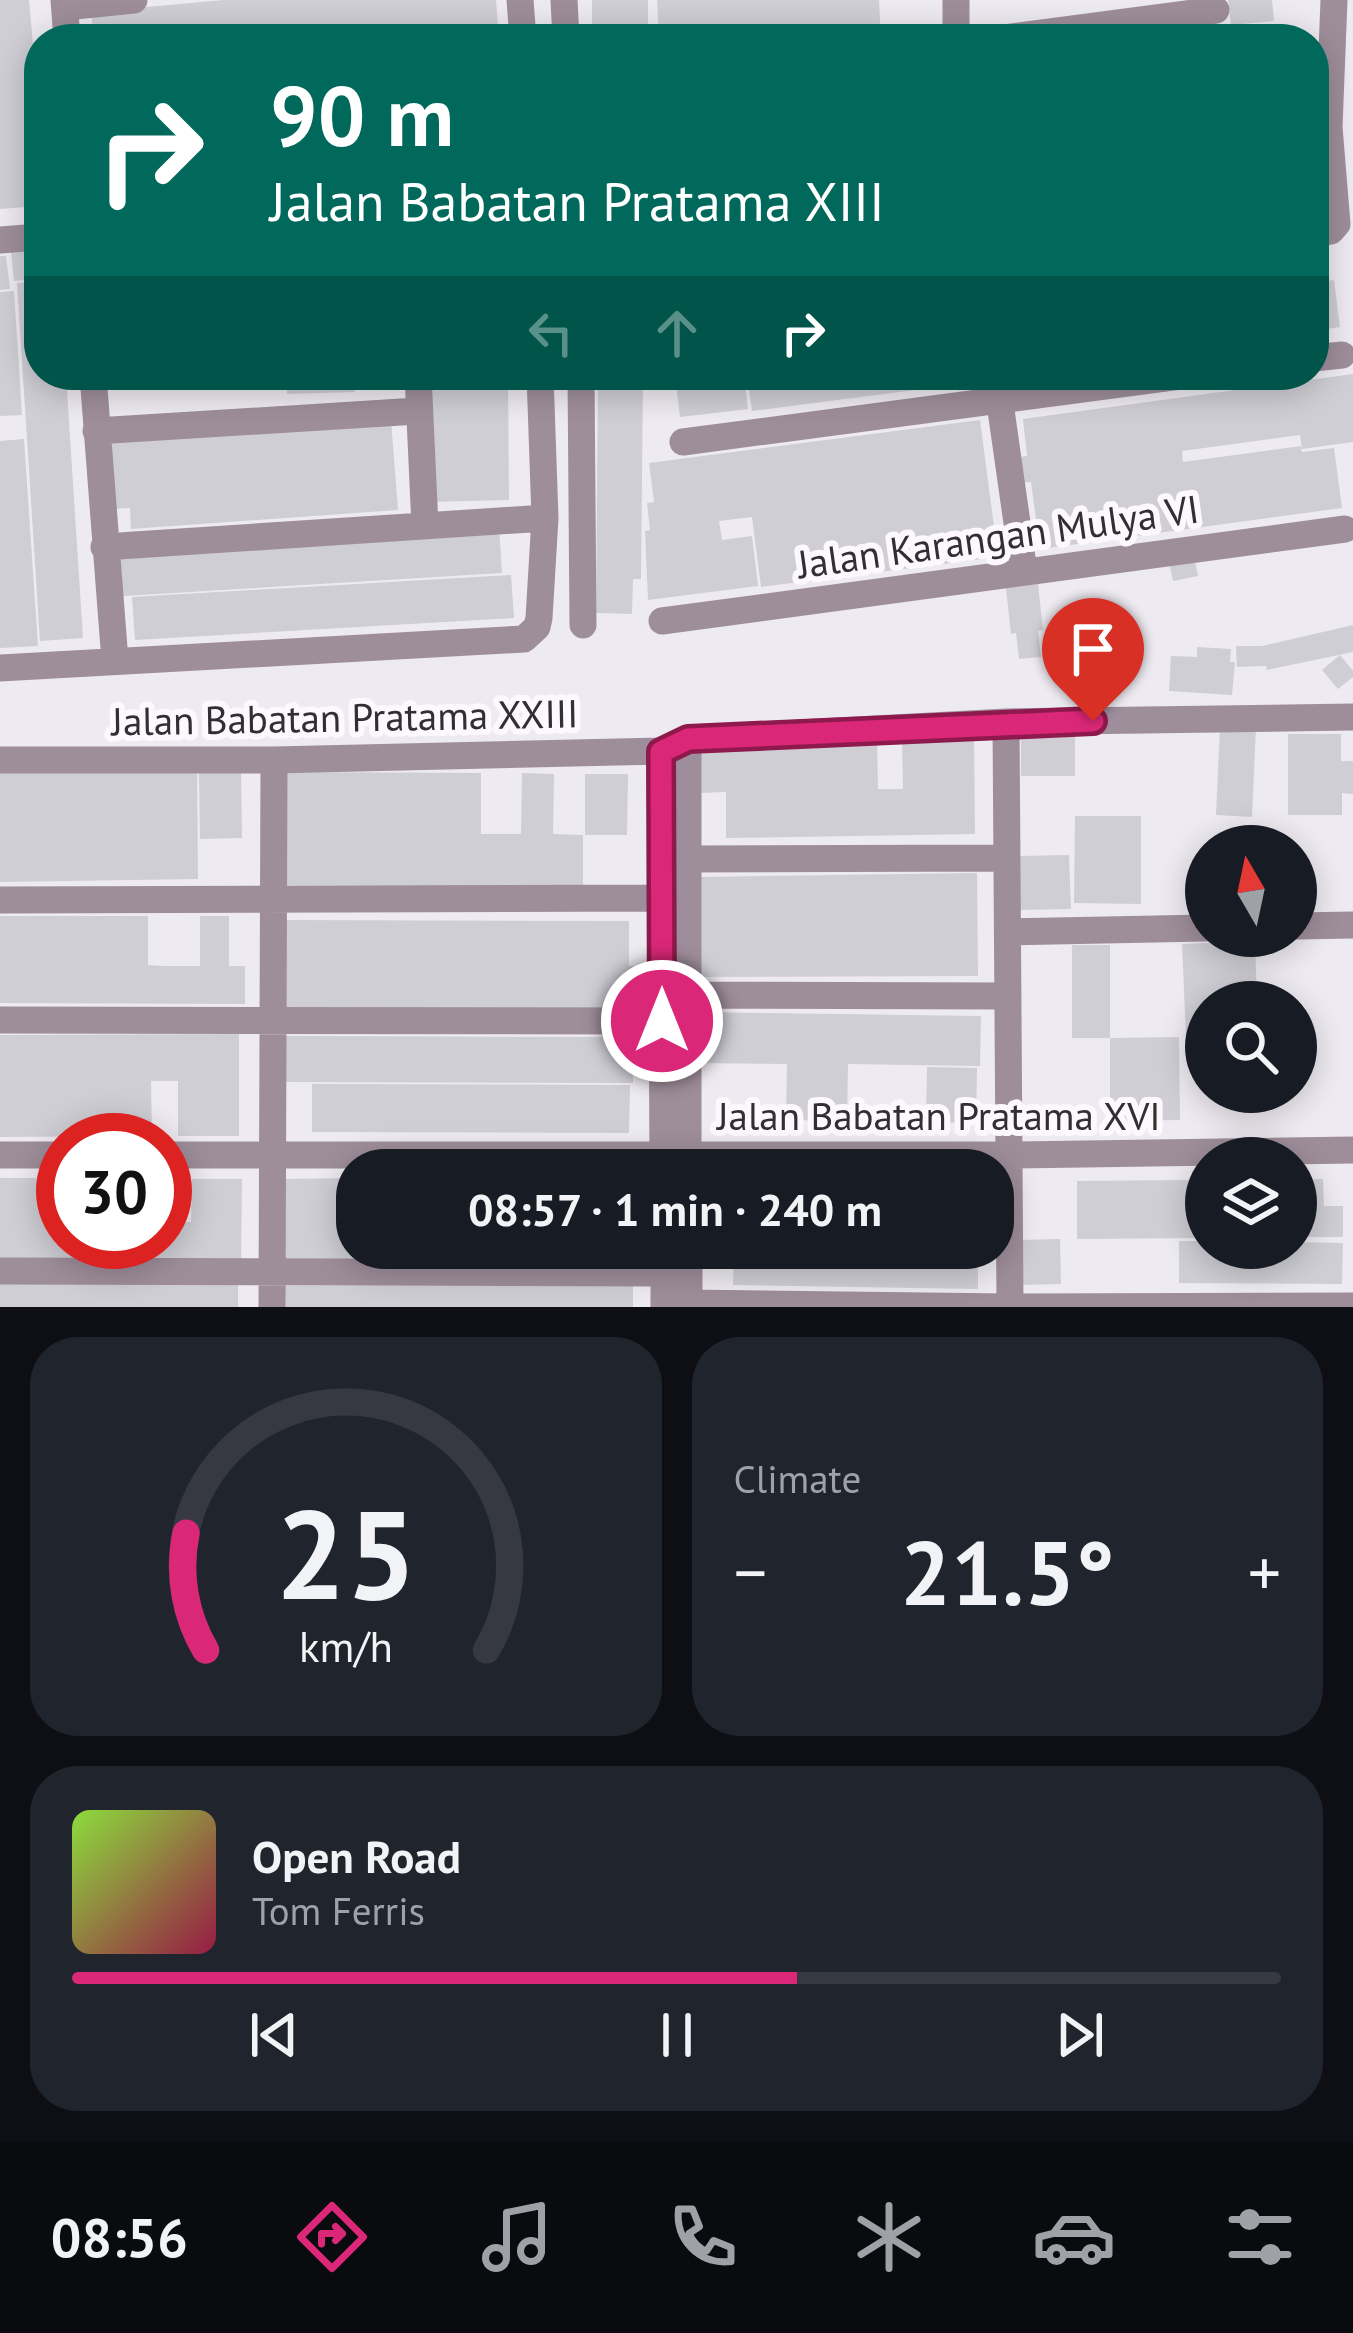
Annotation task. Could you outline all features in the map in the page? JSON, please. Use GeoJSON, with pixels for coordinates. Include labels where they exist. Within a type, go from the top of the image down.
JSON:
{"type":"FeatureCollection","features":[{"type":"Feature","properties":{"kind":"street"},"geometry":{"type":"LineString","coordinates":[[64,3],[134,0]]}},
{"type":"Feature","properties":{"kind":"street"},"geometry":{"type":"LineString","coordinates":[[1329,49],[1334,0]]}},
{"type":"Feature","properties":{"kind":"street"},"geometry":{"type":"LineString","coordinates":[[1092,24],[1216,5]]}},
{"type":"Feature","properties":{"kind":"street"},"geometry":{"type":"LineString","coordinates":[[94,390],[116,661]]}},
{"type":"Feature","properties":{"kind":"street"},"geometry":{"type":"LineString","coordinates":[[418,390],[424,526]]}},
{"type":"Feature","properties":{"kind":"street"},"geometry":{"type":"LineString","coordinates":[[0,668],[515,640],[532,634],[539,618],[545,518],[541,390]]}},
{"type":"Feature","properties":{"kind":"street"},"geometry":{"type":"LineString","coordinates":[[581,390],[583,625]]}},
{"type":"Feature","properties":{"kind":"street"},"geometry":{"type":"LineString","coordinates":[[683,442],[981,390]]}},
{"type":"Feature","properties":{"kind":"street"},"geometry":{"type":"LineString","coordinates":[[998,390],[1024,572]]}},
{"type":"Feature","properties":{"kind":"street"},"geometry":{"type":"LineString","coordinates":[[96,431],[417,411]]}},
{"type":"Feature","properties":{"kind":"street"},"geometry":{"type":"LineString","coordinates":[[104,547],[545,518]]}},
{"type":"Feature","properties":{"kind":"street","name":"Jalan Karangan Mulya VI"},"geometry":{"type":"LineString","coordinates":[[662,621],[1345,529]]}},
{"type":"Feature","properties":{"kind":"street"},"geometry":{"type":"LineString","coordinates":[[677,1149],[688,994],[688,739],[1006,722],[1353,717]]}},
{"type":"Feature","properties":{"kind":"street"},"geometry":{"type":"LineString","coordinates":[[1006,722],[1009,1149]]}},
{"type":"Feature","properties":{"kind":"street","name":"Jalan Babatan Pratama XXIII"},"geometry":{"type":"LineString","coordinates":[[0,760],[661,752],[688,739]]}},
{"type":"Feature","properties":{"kind":"street"},"geometry":{"type":"LineString","coordinates":[[661,752],[662,1021],[675,1149]]}},
{"type":"Feature","properties":{"kind":"street"},"geometry":{"type":"LineString","coordinates":[[272,1307],[274,760]]}},
{"type":"Feature","properties":{"kind":"street"},"geometry":{"type":"LineString","coordinates":[[688,859],[1007,858]]}},
{"type":"Feature","properties":{"kind":"street"},"geometry":{"type":"LineString","coordinates":[[0,899],[662,898]]}},
{"type":"Feature","properties":{"kind":"street"},"geometry":{"type":"LineString","coordinates":[[1317,926],[1353,925]]}},
{"type":"Feature","properties":{"kind":"street"},"geometry":{"type":"LineString","coordinates":[[1008,932],[1185,928]]}},
{"type":"Feature","properties":{"kind":"street"},"geometry":{"type":"LineString","coordinates":[[688,994],[1008,997]]}},
{"type":"Feature","properties":{"kind":"street"},"geometry":{"type":"LineString","coordinates":[[0,1020],[662,1021]]}},
{"type":"Feature","properties":{"kind":"street","name":"Jalan Babatan Pratama XVI"},"geometry":{"type":"LineString","coordinates":[[1014,1155],[1353,1150]]}},
{"type":"Feature","properties":{"kind":"street"},"geometry":{"type":"LineString","coordinates":[[0,1155],[36,1155]]}},
{"type":"Feature","properties":{"kind":"street","name":"Jalan Babatan Pratama XVI"},"geometry":{"type":"LineString","coordinates":[[192,1155],[336,1156]]}},
{"type":"Feature","properties":{"kind":"street"},"geometry":{"type":"LineString","coordinates":[[0,1271],[370,1269]]}},
{"type":"Feature","properties":{"kind":"street"},"geometry":{"type":"LineString","coordinates":[[667,1269],[680,1306]]}},
{"type":"Feature","properties":{"kind":"street"},"geometry":{"type":"LineString","coordinates":[[680,1306],[685,1269]]}},
{"type":"Feature","properties":{"kind":"street"},"geometry":{"type":"LineString","coordinates":[[1010,1269],[1011,1307]]}},
{"type":"Feature","properties":{"kind":"street"},"geometry":{"type":"LineString","coordinates":[[680,1306],[1353,1306]]}},
{"type":"Feature","properties":{"kind":"building"},"geometry":{"type":"Polygon","coordinates":[[[0,0],[29,0],[31,24],[24,24],[24,207],[0,209],[0,0]]]}},
{"type":"Feature","properties":{"kind":"building"},"geometry":{"type":"Polygon","coordinates":[[[224,0],[496,0],[498,24],[92,24],[91,12],[224,0]]]}},
{"type":"Feature","properties":{"kind":"building"},"geometry":{"type":"Polygon","coordinates":[[[592,0],[648,0],[648,24],[592,24],[592,0]]]}},
{"type":"Feature","properties":{"kind":"building"},"geometry":{"type":"Polygon","coordinates":[[[657,0],[879,0],[880,24],[658,24],[657,0]]]}},
{"type":"Feature","properties":{"kind":"building"},"geometry":{"type":"Polygon","coordinates":[[[1228,0],[1272,0],[1274,21],[1231,24],[1228,0]]]}},
{"type":"Feature","properties":{"kind":"building"},"geometry":{"type":"Polygon","coordinates":[[[24,242],[24,280],[14,281],[10,243],[24,242]]]}},
{"type":"Feature","properties":{"kind":"building"},"geometry":{"type":"Polygon","coordinates":[[[0,256],[6,256],[10,289],[0,290],[0,256]]]}},
{"type":"Feature","properties":{"kind":"building"},"geometry":{"type":"Polygon","coordinates":[[[1334,280],[1340,327],[1329,329],[1329,281],[1334,280]]]}},
{"type":"Feature","properties":{"kind":"building"},"geometry":{"type":"Polygon","coordinates":[[[24,282],[24,390],[67,390],[83,638],[40,641],[17,283],[24,282]]]}},
{"type":"Feature","properties":{"kind":"building"},"geometry":{"type":"Polygon","coordinates":[[[14,291],[22,415],[0,416],[0,292],[14,291]]]}},
{"type":"Feature","properties":{"kind":"building"},"geometry":{"type":"Polygon","coordinates":[[[1353,374],[1353,442],[1302,449],[1300,435],[1182,451],[1183,462],[1301,446],[1302,452],[1334,448],[1342,508],[1040,549],[1031,482],[1020,483],[1017,457],[1027,456],[1023,419],[1236,390],[1329,390],[1329,377],[1353,374]]]}},
{"type":"Feature","properties":{"kind":"building"},"geometry":{"type":"Polygon","coordinates":[[[287,390],[355,392],[287,394],[287,390]]]}},
{"type":"Feature","properties":{"kind":"building"},"geometry":{"type":"Polygon","coordinates":[[[426,390],[508,390],[509,500],[427,502],[426,390]]]}},
{"type":"Feature","properties":{"kind":"building"},"geometry":{"type":"Polygon","coordinates":[[[598,390],[643,390],[641,579],[633,579],[632,614],[596,613],[598,390]]]}},
{"type":"Feature","properties":{"kind":"building"},"geometry":{"type":"Polygon","coordinates":[[[677,390],[746,390],[748,409],[680,417],[677,390]]]}},
{"type":"Feature","properties":{"kind":"building"},"geometry":{"type":"Polygon","coordinates":[[[749,390],[915,390],[752,411],[749,390]]]}},
{"type":"Feature","properties":{"kind":"building"},"geometry":{"type":"Polygon","coordinates":[[[391,420],[398,510],[131,529],[130,508],[111,509],[106,439],[391,420]]]}},
{"type":"Feature","properties":{"kind":"building"},"geometry":{"type":"Polygon","coordinates":[[[980,420],[998,557],[761,587],[752,517],[719,521],[722,540],[752,536],[758,586],[648,600],[645,531],[650,530],[647,503],[654,502],[649,463],[980,420]]]}},
{"type":"Feature","properties":{"kind":"building"},"geometry":{"type":"Polygon","coordinates":[[[24,439],[38,646],[0,648],[0,441],[24,439]]]}},
{"type":"Feature","properties":{"kind":"building"},"geometry":{"type":"Polygon","coordinates":[[[499,527],[502,573],[123,596],[120,551],[499,527]]]}},
{"type":"Feature","properties":{"kind":"building"},"geometry":{"type":"Polygon","coordinates":[[[1194,557],[1198,576],[1173,581],[1169,562],[1194,557]]]}},
{"type":"Feature","properties":{"kind":"building"},"geometry":{"type":"Polygon","coordinates":[[[511,575],[514,618],[135,640],[132,597],[511,575]]]}},
{"type":"Feature","properties":{"kind":"building"},"geometry":{"type":"Polygon","coordinates":[[[1038,584],[1041,657],[1019,659],[1006,588],[1038,584]]]}},
{"type":"Feature","properties":{"kind":"building"},"geometry":{"type":"Polygon","coordinates":[[[1353,625],[1353,652],[1267,670],[1266,666],[1237,667],[1236,646],[1262,646],[1353,625]]]}},
{"type":"Feature","properties":{"kind":"building"},"geometry":{"type":"Polygon","coordinates":[[[1197,647],[1231,649],[1230,662],[1235,662],[1232,695],[1169,691],[1171,656],[1197,657],[1197,647]]]}},
{"type":"Feature","properties":{"kind":"building"},"geometry":{"type":"Polygon","coordinates":[[[1340,655],[1353,677],[1338,689],[1322,670],[1340,655]]]}},
{"type":"Feature","properties":{"kind":"building"},"geometry":{"type":"Polygon","coordinates":[[[1220,727],[1256,728],[1252,817],[1216,815],[1220,727]]]}},
{"type":"Feature","properties":{"kind":"building"},"geometry":{"type":"Polygon","coordinates":[[[1021,730],[1075,730],[1075,776],[1021,776],[1021,730]]]}},
{"type":"Feature","properties":{"kind":"building"},"geometry":{"type":"Polygon","coordinates":[[[1288,734],[1341,734],[1341,761],[1353,761],[1353,794],[1342,793],[1342,815],[1288,815],[1288,734]]]}},
{"type":"Feature","properties":{"kind":"building"},"geometry":{"type":"Polygon","coordinates":[[[877,737],[878,789],[903,789],[902,738],[974,737],[975,834],[726,838],[726,792],[700,793],[699,741],[877,737]]]}},
{"type":"Feature","properties":{"kind":"building"},"geometry":{"type":"Polygon","coordinates":[[[197,768],[198,879],[0,882],[0,771],[197,768]]]}},
{"type":"Feature","properties":{"kind":"building"},"geometry":{"type":"Polygon","coordinates":[[[199,771],[241,771],[242,838],[200,839],[199,771]]]}},
{"type":"Feature","properties":{"kind":"building"},"geometry":{"type":"Polygon","coordinates":[[[278,772],[481,773],[481,834],[521,834],[522,773],[554,774],[553,834],[583,835],[583,887],[278,885],[278,772]]]}},
{"type":"Feature","properties":{"kind":"building"},"geometry":{"type":"Polygon","coordinates":[[[585,774],[628,774],[627,835],[585,835],[585,774]]]}},
{"type":"Feature","properties":{"kind":"building"},"geometry":{"type":"Polygon","coordinates":[[[1075,816],[1141,816],[1141,904],[1074,903],[1075,816]]]}},
{"type":"Feature","properties":{"kind":"building"},"geometry":{"type":"Polygon","coordinates":[[[1069,855],[1071,909],[1020,910],[1018,856],[1069,855]]]}},
{"type":"Feature","properties":{"kind":"building"},"geometry":{"type":"Polygon","coordinates":[[[977,873],[978,976],[697,977],[694,877],[977,873]]]}},
{"type":"Feature","properties":{"kind":"building"},"geometry":{"type":"Polygon","coordinates":[[[0,916],[148,916],[148,965],[200,966],[200,916],[229,916],[229,966],[245,966],[245,1004],[0,1003],[0,916]]]}},
{"type":"Feature","properties":{"kind":"building"},"geometry":{"type":"Polygon","coordinates":[[[278,920],[629,921],[629,966],[638,966],[638,1009],[280,1009],[278,920]]]}},
{"type":"Feature","properties":{"kind":"building"},"geometry":{"type":"Polygon","coordinates":[[[1182,944],[1185,957],[1256,957],[1256,981],[1185,981],[1185,1013],[1182,944]]]}},
{"type":"Feature","properties":{"kind":"building"},"geometry":{"type":"Polygon","coordinates":[[[1072,945],[1110,945],[1110,1038],[1072,1038],[1072,945]]]}},
{"type":"Feature","properties":{"kind":"building"},"geometry":{"type":"Polygon","coordinates":[[[696,1012],[981,1016],[980,1066],[848,1064],[847,1121],[786,1120],[787,1064],[696,1063],[696,1012]]]}},
{"type":"Feature","properties":{"kind":"building"},"geometry":{"type":"Polygon","coordinates":[[[239,1034],[239,1136],[192,1136],[192,1113],[178,1113],[178,1081],[151,1081],[152,1113],[36,1113],[36,1137],[0,1137],[0,1035],[239,1034]]]}},
{"type":"Feature","properties":{"kind":"building"},"geometry":{"type":"Polygon","coordinates":[[[284,1036],[633,1037],[633,1083],[284,1082],[284,1036]]]}},
{"type":"Feature","properties":{"kind":"building"},"geometry":{"type":"Polygon","coordinates":[[[1179,1037],[1180,1120],[1110,1121],[1110,1038],[1179,1037]]]}},
{"type":"Feature","properties":{"kind":"building"},"geometry":{"type":"Polygon","coordinates":[[[927,1067],[977,1068],[976,1123],[926,1122],[927,1067]]]}},
{"type":"Feature","properties":{"kind":"building"},"geometry":{"type":"Polygon","coordinates":[[[312,1084],[630,1085],[629,1133],[312,1132],[312,1084]]]}},
{"type":"Feature","properties":{"kind":"building"},"geometry":{"type":"Polygon","coordinates":[[[0,1178],[36,1178],[36,1263],[0,1263],[0,1178]]]}},
{"type":"Feature","properties":{"kind":"building"},"geometry":{"type":"Polygon","coordinates":[[[336,1178],[336,1260],[280,1261],[283,1179],[336,1178]]]}},
{"type":"Feature","properties":{"kind":"building"},"geometry":{"type":"Polygon","coordinates":[[[192,1179],[242,1179],[241,1264],[192,1264],[192,1179]]]}},
{"type":"Feature","properties":{"kind":"building"},"geometry":{"type":"Polygon","coordinates":[[[1317,1179],[1323,1179],[1324,1206],[1343,1206],[1343,1237],[1317,1237],[1317,1179]]]}},
{"type":"Feature","properties":{"kind":"building"},"geometry":{"type":"Polygon","coordinates":[[[1185,1180],[1185,1238],[1077,1239],[1077,1181],[1185,1180]]]}},
{"type":"Feature","properties":{"kind":"building"},"geometry":{"type":"Polygon","coordinates":[[[1060,1239],[1061,1284],[1021,1285],[1020,1240],[1060,1239]]]}},
{"type":"Feature","properties":{"kind":"building"},"geometry":{"type":"Polygon","coordinates":[[[1179,1241],[1185,1241],[1185,1269],[1317,1269],[1317,1242],[1343,1243],[1342,1284],[1179,1283],[1179,1241]]]}},
{"type":"Feature","properties":{"kind":"building"},"geometry":{"type":"Polygon","coordinates":[[[733,1269],[978,1269],[978,1289],[733,1285],[733,1269]]]}},
{"type":"Feature","properties":{"kind":"building"},"geometry":{"type":"Polygon","coordinates":[[[238,1280],[238,1307],[0,1307],[0,1281],[238,1280]]]}},
{"type":"Feature","properties":{"kind":"building"},"geometry":{"type":"Polygon","coordinates":[[[281,1286],[633,1286],[633,1307],[281,1307],[281,1286]]]}},
{"type":"Feature","properties":{"kind":"route"},"geometry":{"type":"LineString","coordinates":[[662,1021],[661,752],[671,745],[688,739],[1093,721]]}}]}
